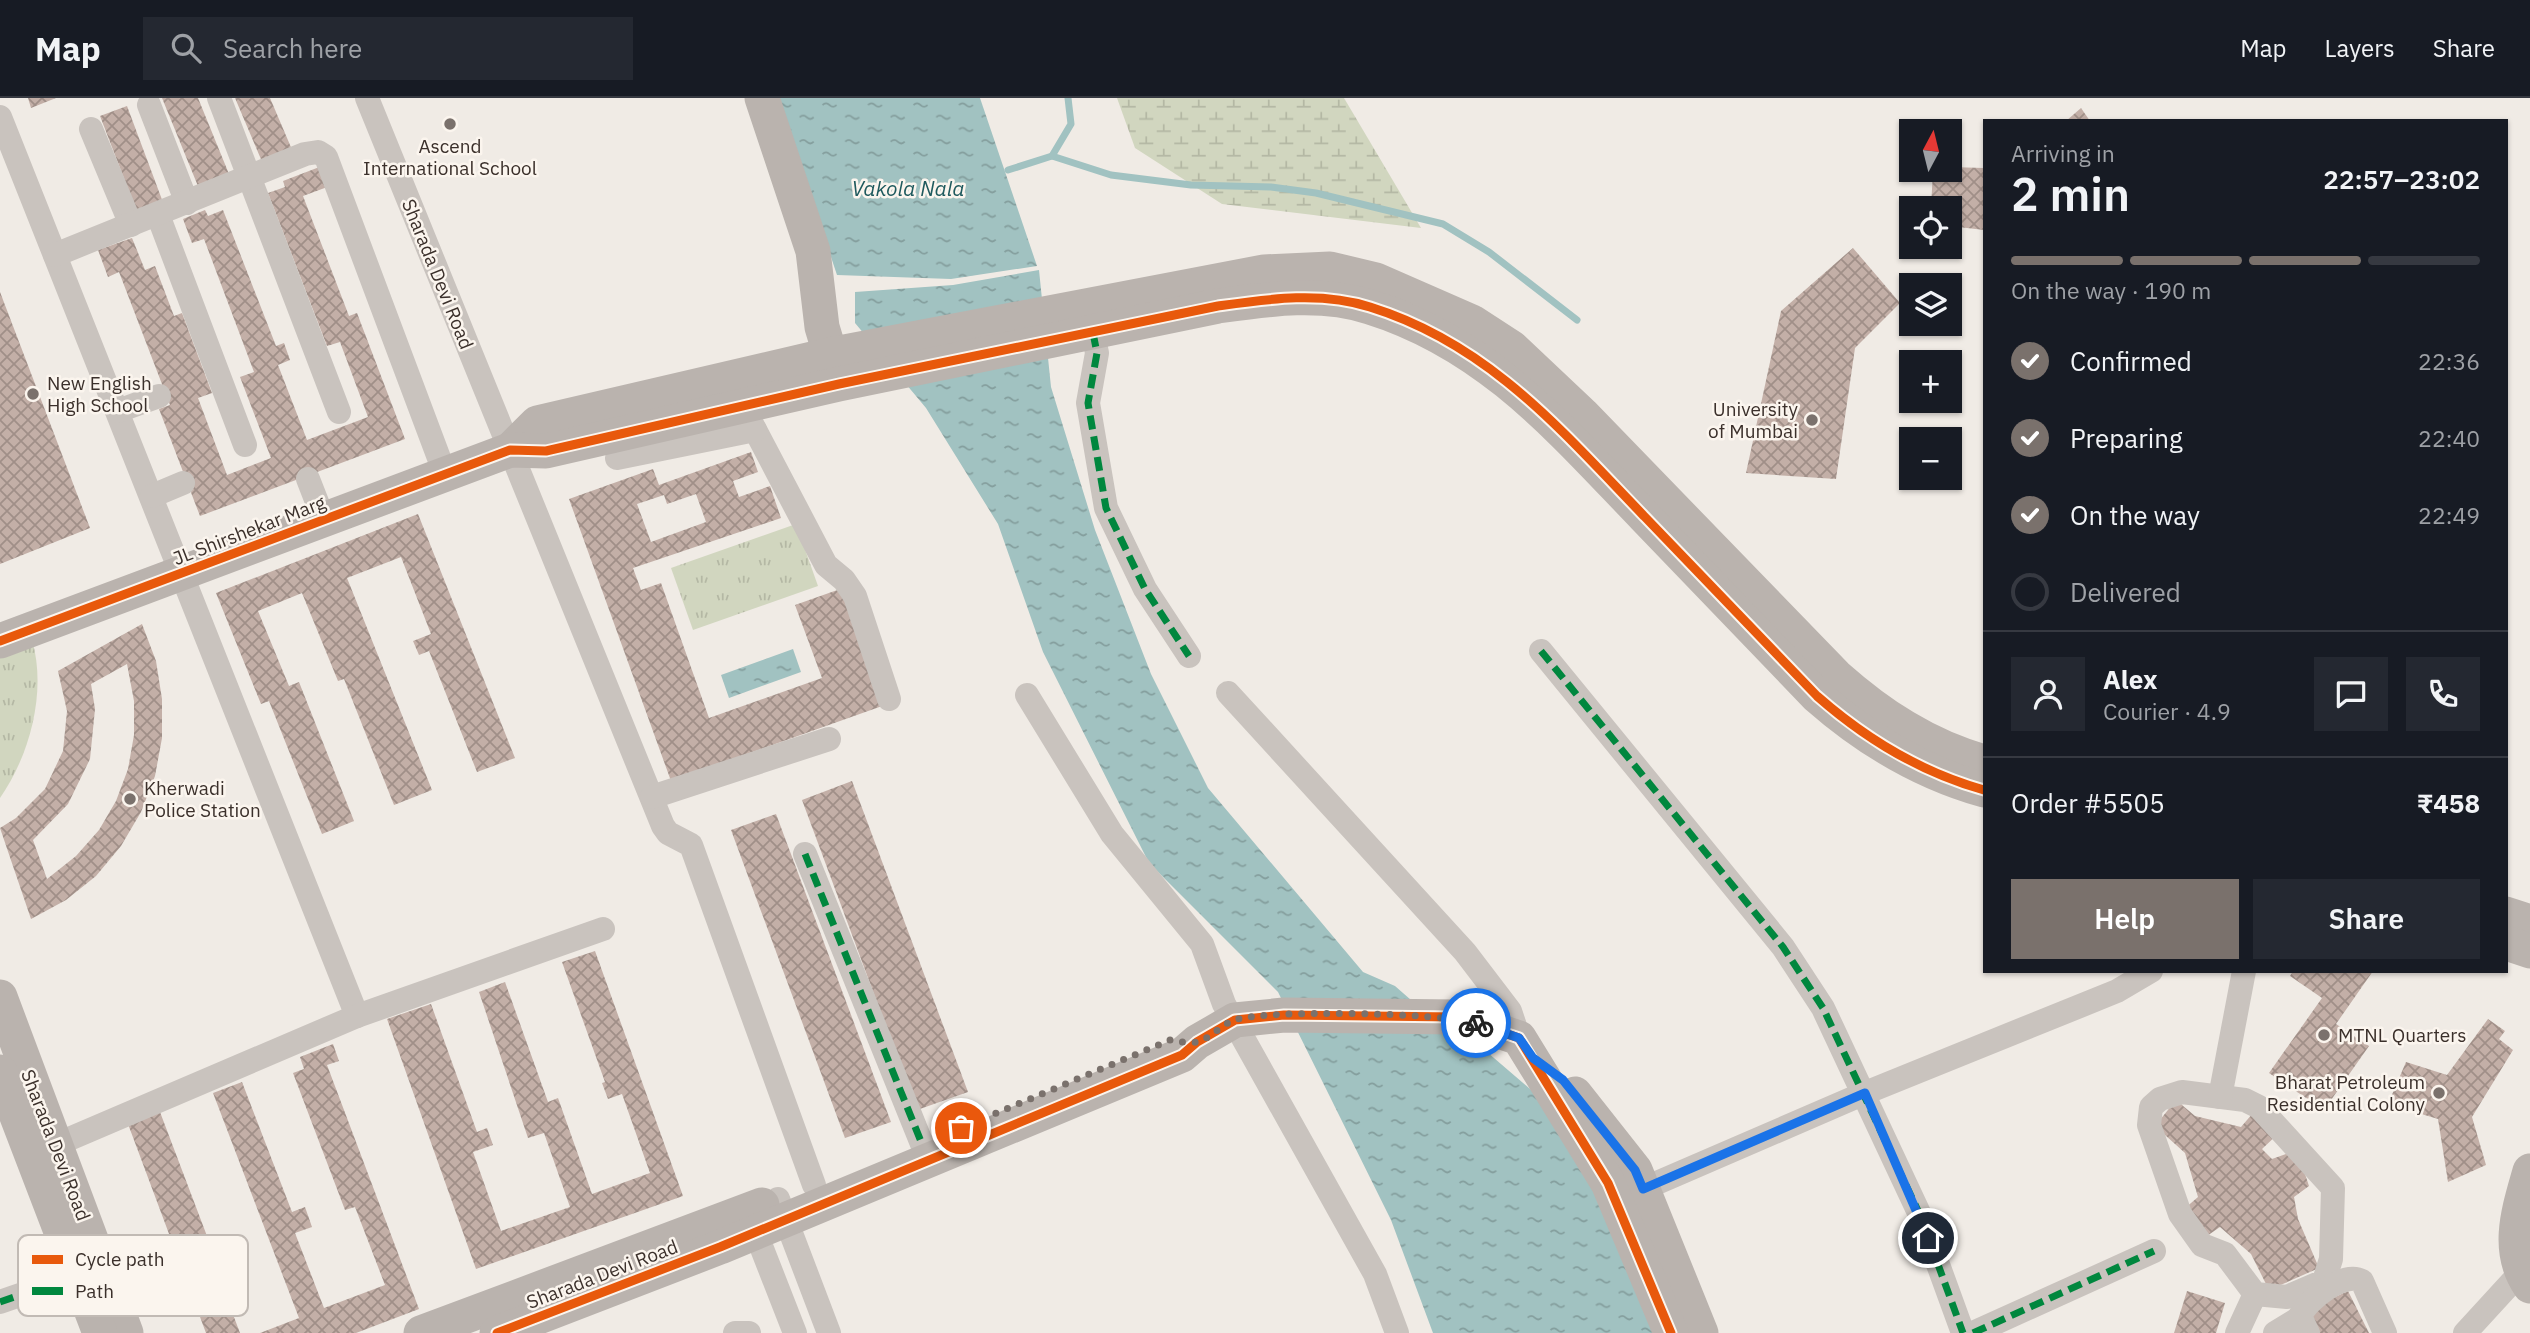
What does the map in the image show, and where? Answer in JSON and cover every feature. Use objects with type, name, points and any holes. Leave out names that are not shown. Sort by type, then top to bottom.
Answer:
[{"type":"street","points":[[219,98],[340,412]]},
{"type":"street","name":"Sharada Devi Road","points":[[367,98],[652,797],[668,833],[691,845],[814,1185]]},
{"type":"street","points":[[762,98],[813,251],[822,327],[834,369]]},
{"type":"street","points":[[149,105],[187,203]]},
{"type":"street","points":[[0,117],[357,1016]]},
{"type":"street","points":[[92,130],[131,225]]},
{"type":"street","points":[[55,255],[305,154],[318,152],[326,157],[445,474]]},
{"type":"street","points":[[158,215],[245,444]]},
{"type":"street","points":[[510,450],[616,456],[834,369],[1065,309],[1264,272],[1330,270],[1376,280],[1472,322],[1512,348],[1574,424],[1817,695],[1854,728],[1884,748],[1920,766],[1983,790]]},
{"type":"street","points":[[869,362],[1091,334],[1218,306],[1276,298],[1323,299],[1368,306],[1411,322],[1467,351],[1574,424],[1871,707],[1931,742],[1983,762]]},
{"type":"street","points":[[1091,334],[1097,353],[1088,403],[1106,509],[1145,589],[1189,656]]},
{"type":"street","points":[[118,411],[159,396]]},
{"type":"street","points":[[510,450],[537,423],[746,404]]},
{"type":"street","points":[[746,404],[826,565],[844,580],[855,596],[889,699]]},
{"type":"street","name":"JL Shirshekar Marg","points":[[0,641],[510,450]]},
{"type":"street","points":[[308,479],[324,520]]},
{"type":"street","points":[[152,496],[183,483]]},
{"type":"street","points":[[1541,651],[1783,947],[1823,1008],[1920,1215],[1963,1333]]},
{"type":"street","points":[[1228,693],[1465,952],[1510,1011],[1526,1048]]},
{"type":"street","points":[[1027,695],[1112,834],[1202,944],[1220,996],[1375,1274],[1397,1333]]},
{"type":"street","points":[[652,797],[829,740]]},
{"type":"street","points":[[805,854],[922,1144]]},
{"type":"street","points":[[2508,915],[2530,922]]},
{"type":"street","points":[[44,1150],[357,1016],[603,929]]},
{"type":"street","points":[[2508,944],[2530,951]]},
{"type":"street","points":[[1629,1195],[1865,1093],[2117,991],[2148,973]]},
{"type":"street","points":[[2220,1097],[2244,973]]},
{"type":"street","name":"Sharada Devi Road","points":[[0,996],[67,1235]]},
{"type":"street","points":[[1235,1020],[1284,1015],[1457,1017],[1526,1048],[1563,1080],[1602,1148],[1635,1170],[1629,1195],[1683,1326]]},
{"type":"street","name":"Sharada Devi Road","points":[[421,1333],[485,1326],[720,1247],[814,1185],[922,1144],[964,1136],[1170,1040],[1197,1042],[1235,1020]]},
{"type":"street","name":"Sharada Devi Road","points":[[0,1072],[44,1150],[82,1235]]},
{"type":"street","points":[[2182,1092],[2245,1100],[2259,1107],[2333,1188],[2331,1259],[2324,1281],[2287,1297],[2255,1294],[2225,1254],[2202,1245],[2189,1230],[2149,1125],[2151,1107],[2160,1098],[2182,1092]]},
{"type":"street","points":[[767,1215],[964,1136]]},
{"type":"street","points":[[2465,1333],[2525,1279],[2514,1238],[2530,1171]]},
{"type":"street","points":[[767,1215],[814,1292],[829,1333]]},
{"type":"street","points":[[767,1215],[785,1306],[795,1333]]},
{"type":"street","name":"Sharada Devi Road","points":[[485,1326],[767,1215]]},
{"type":"street","points":[[1973,1333],[2154,1251]]},
{"type":"street","points":[[2276,1333],[2305,1325],[2304,1307],[2344,1278],[2354,1276],[2362,1281],[2385,1333]]},
{"type":"street","points":[[785,1306],[814,1292]]},
{"type":"street","points":[[2237,1333],[2255,1294]]},
{"type":"street","points":[[0,1302],[18,1296]]},
{"type":"street","name":"Sharada Devi Road","points":[[94,1316],[100,1333]]},
{"type":"street","name":"Sharada Devi Road","points":[[118,1316],[126,1333]]},
{"type":"street","points":[[735,1333],[749,1333]]},
{"type":"green space","points":[[1117,98],[1344,98],[1421,228],[1222,204],[1135,148]]},
{"type":"green space","points":[[796,524],[818,586],[693,630],[671,568]]},
{"type":"green space","points":[[32,640],[38,680],[33,722],[20,762],[0,798],[0,654]]},
{"type":"water","name":"Vakola Nala","points":[[778,98],[980,98],[1037,266],[951,279],[837,275]]},
{"type":"water","points":[[1039,270],[1051,387],[1095,530],[1151,674],[1208,788],[1363,972],[1395,986],[1451,1035],[1480,1046],[1550,1106],[1620,1226],[1660,1333],[1433,1333],[1391,1220],[1278,992],[1149,863],[1043,652],[998,524],[926,408],[855,323],[855,292],[953,285]]},
{"type":"water","points":[[793,649],[801,672],[729,698],[721,675]]},
{"type":"building","points":[[28,98],[56,98],[31,108]]},
{"type":"building","points":[[162,98],[198,98],[231,179],[200,191]]},
{"type":"building","points":[[235,98],[270,98],[293,152],[263,164]]},
{"type":"building","points":[[127,106],[164,205],[138,215],[100,116]]},
{"type":"building","points":[[2081,108],[2089,119],[2068,119]]},
{"type":"building","points":[[322,166],[330,186],[303,196],[349,316],[357,313],[405,439],[200,516],[159,409],[170,405],[119,272],[108,277],[98,250],[132,238],[145,270],[155,266],[174,316],[182,313],[212,393],[198,398],[227,475],[271,458],[240,377],[254,372],[204,239],[192,243],[183,219],[205,210],[208,216],[223,210],[276,346],[284,343],[290,360],[278,365],[307,440],[368,417],[340,342],[327,346],[268,193],[285,187],[283,181]]},
{"type":"building","points":[[1962,167],[1983,168],[1983,230],[1962,227],[1962,196],[1932,196],[1932,182],[1962,182]]},
{"type":"building","points":[[1853,248],[1899,302],[1855,348],[1836,479],[1746,473],[1781,311]]},
{"type":"building","points":[[0,292],[90,528],[0,564]]},
{"type":"building","points":[[751,452],[758,472],[733,481],[739,497],[770,486],[781,518],[633,568],[641,590],[661,583],[709,718],[822,678],[795,605],[843,588],[885,705],[671,781],[569,499],[653,469],[659,485]],"holes":[[[696,494],[706,522],[651,542],[637,504],[664,495],[667,504]]]},
{"type":"building","points":[[418,514],[515,758],[477,772],[429,651],[419,655],[413,641],[431,634],[401,557],[347,578],[432,790],[394,805],[344,679],[338,681],[302,593],[258,611],[289,686],[299,682],[354,821],[322,834],[269,701],[261,704],[216,593]]},
{"type":"building","points":[[142,624],[156,661],[162,699],[162,738],[155,776],[141,812],[121,846],[96,876],[66,900],[31,919],[0,828],[16,818],[45,789],[63,751],[67,711],[58,671]],"holes":[[[127,664],[134,701],[134,735],[128,769],[116,801],[99,830],[76,856],[47,879],[33,840],[68,804],[90,759],[95,709],[91,684]]]},
{"type":"building","points":[[852,781],[968,1092],[917,1110],[802,800]]},
{"type":"building","points":[[776,814],[891,1122],[845,1138],[731,830]]},
{"type":"building","points":[[595,951],[683,1196],[476,1269],[387,1019],[431,1004],[477,1132],[487,1128],[493,1145],[473,1152],[501,1231],[570,1207],[544,1133],[528,1138],[479,992],[505,982],[548,1102],[558,1098],[592,1194],[650,1173],[622,1094],[608,1099],[602,1083],[605,1082],[562,962]]},
{"type":"building","name":"MTNL Quarters","points":[[2292,973],[2372,973],[2336,1024],[2369,1046],[2324,1110],[2269,1073],[2322,998],[2290,976]]},
{"type":"building","name":"Bharat Petroleum Residential Colony","points":[[2488,1019],[2505,1031],[2499,1039],[2513,1050],[2472,1117],[2486,1165],[2448,1182],[2438,1119],[2388,1104],[2406,1062],[2447,1075]]},
{"type":"building","points":[[333,1044],[339,1061],[327,1065],[419,1309],[356,1333],[260,1333],[299,1318],[213,1093],[242,1082],[292,1212],[305,1207],[312,1227],[295,1233],[324,1308],[385,1285],[355,1207],[345,1210],[293,1073],[304,1069],[300,1057]]},
{"type":"building","points":[[2176,1100],[2195,1116],[2241,1127],[2253,1113],[2280,1132],[2262,1149],[2272,1159],[2297,1150],[2309,1186],[2294,1197],[2298,1219],[2319,1268],[2269,1290],[2251,1254],[2220,1227],[2204,1238],[2184,1209],[2198,1197],[2185,1153],[2155,1126]]},
{"type":"building","points":[[160,1112],[207,1235],[169,1235],[128,1124]]},
{"type":"building","points":[[2187,1291],[2225,1303],[2216,1333],[2174,1333]]},
{"type":"building","points":[[2348,1291],[2369,1333],[2318,1333],[2307,1310]]},
{"type":"building","points":[[200,1316],[234,1316],[240,1333],[206,1333]]},
{"type":"waterway","points":[[1008,170],[1052,156],[1071,124],[1068,98]]},
{"type":"waterway","points":[[1052,156],[1111,175],[1191,185],[1271,187],[1316,193],[1443,224],[1489,252],[1577,320]]},
{"type":"marked path","points":[[1093,333],[1097,353],[1088,403],[1106,508],[1145,589],[1189,656]]},
{"type":"marked path","points":[[1541,651],[1783,947],[1823,1008],[1920,1215],[1963,1333]]},
{"type":"marked path","points":[[805,854],[922,1144]]},
{"type":"marked path","points":[[1973,1333],[2154,1251]]},
{"type":"marked path","points":[[0,1302],[18,1296]]},
{"type":"cycle path","points":[[0,641],[510,450],[546,451],[839,384],[1218,306],[1275,299],[1333,299],[1370,307],[1413,323],[1451,343],[1487,367],[1520,393],[1583,452],[1817,696],[1855,727],[1895,753],[1938,774],[1983,790]]},
{"type":"cycle path","points":[[497,1333],[720,1247],[1182,1055],[1197,1042],[1235,1020],[1284,1015],[1457,1017],[1519,1038],[1608,1183],[1671,1333]]},
{"type":"way so far","points":[[961,1128],[1170,1040],[1197,1042],[1235,1020],[1284,1015],[1457,1017],[1476,1023]]},
{"type":"place","name":"Ascend International School","points":[[450,124]]},
{"type":"place","name":"New English High School","points":[[33,394]]},
{"type":"place","name":"University of Mumbai","points":[[1812,420]]},
{"type":"place","name":"Kherwadi Police Station","points":[[130,799]]},
{"type":"place","name":"MTNL Quarters","points":[[2324,1035]]},
{"type":"place","name":"Bharat Petroleum Residential Colony","points":[[2439,1093]]},
{"type":"route","points":[[1476,1023],[1519,1038],[1533,1058],[1563,1080],[1635,1170],[1643,1189],[1865,1093],[1928,1238]]}]
